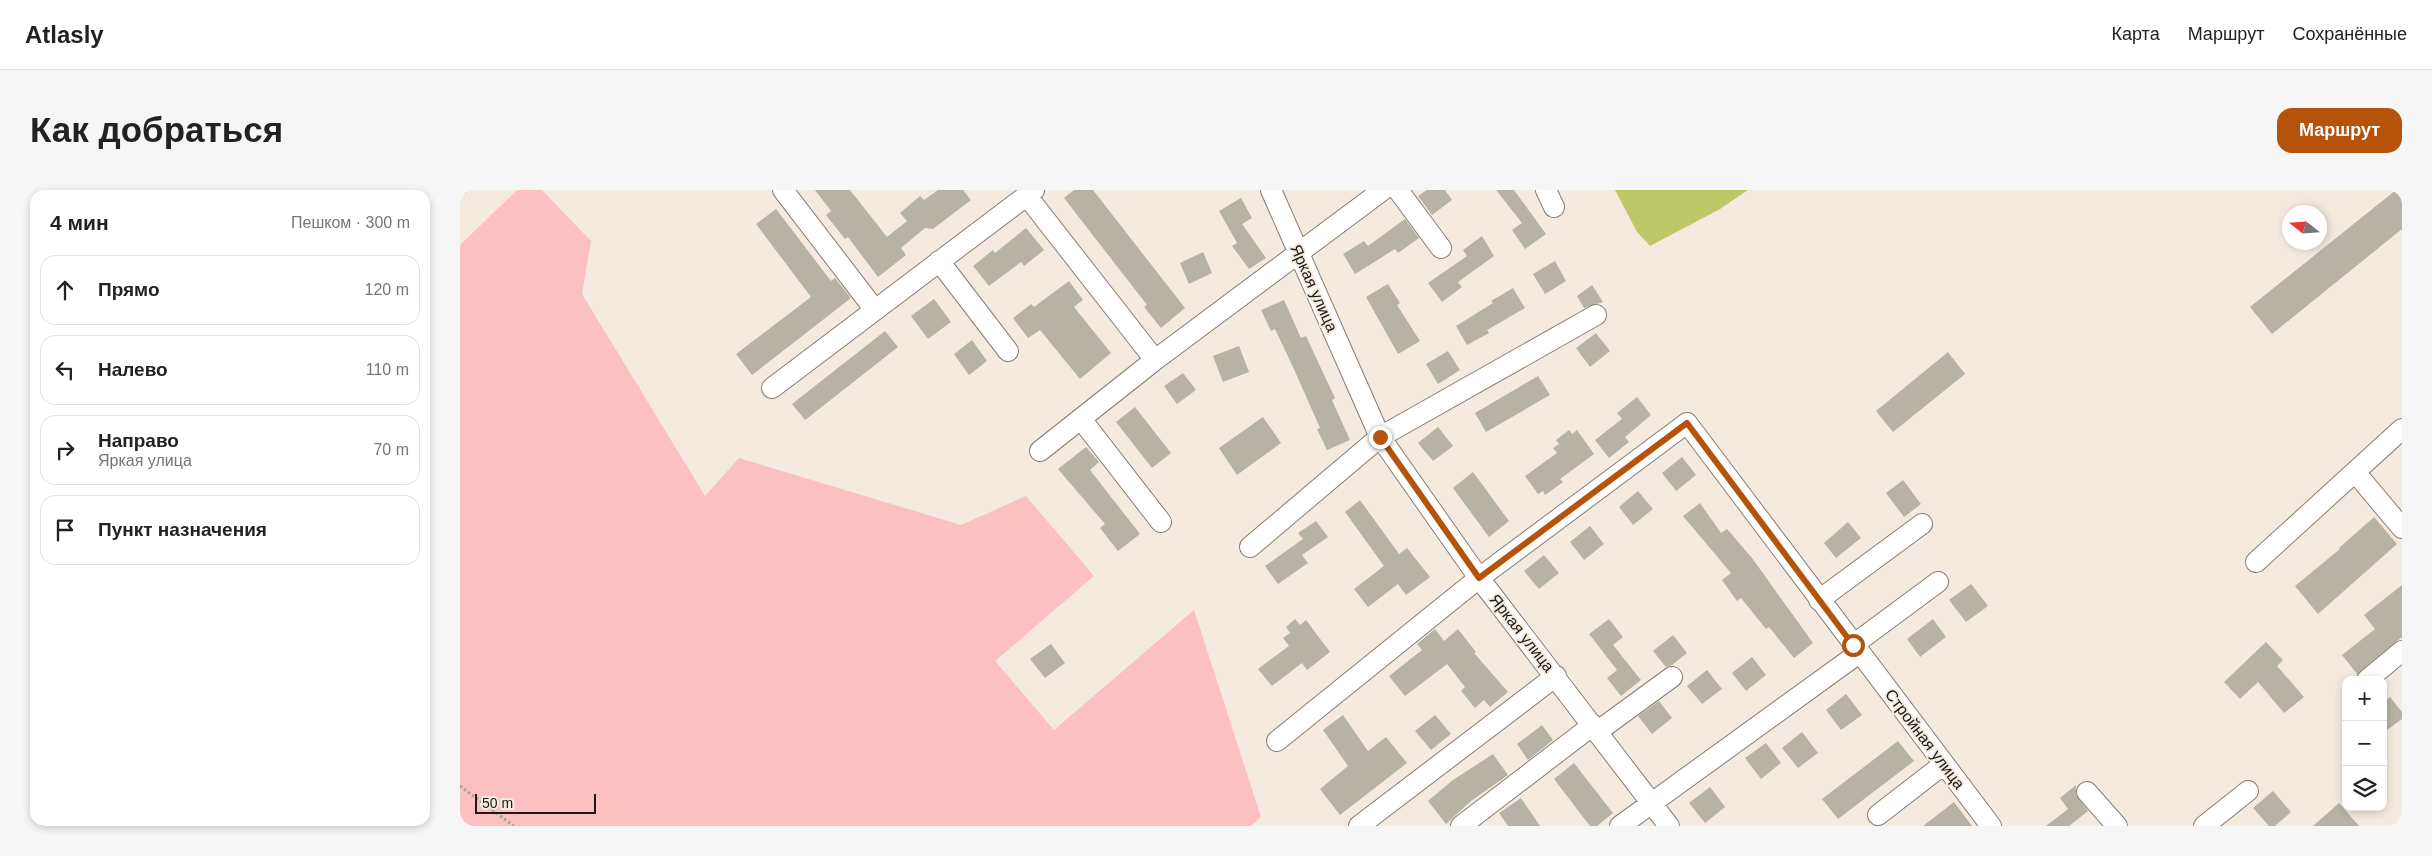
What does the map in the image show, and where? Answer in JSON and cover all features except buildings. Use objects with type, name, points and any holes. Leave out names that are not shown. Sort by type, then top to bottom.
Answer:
[{"type":"street","points":[[783,190],[875,310]]},
{"type":"street","name":"Яркая улица","points":[[1271,190],[1380,437],[1479,578],[1596,728],[1669,826]]},
{"type":"street","points":[[1040,451],[1155,360],[1383,190]]},
{"type":"street","points":[[1398,190],[1441,248]]},
{"type":"street","points":[[772,388],[1030,193],[1155,360]]},
{"type":"street","points":[[939,261],[1008,351]]},
{"type":"street","points":[[1250,547],[1380,437],[1596,315]]},
{"type":"street","points":[[1081,419],[1161,522]]},
{"type":"street","name":"Стройная улица","points":[[1479,578],[1687,423],[1991,826]]},
{"type":"street","points":[[2256,562],[2402,429]]},
{"type":"street","points":[[2355,472],[2402,528]]},
{"type":"street","points":[[1820,600],[1922,524]]},
{"type":"street","points":[[1277,741],[1479,578]]},
{"type":"street","points":[[1620,826],[1856,649],[1938,582]]},
{"type":"street","points":[[2373,676],[2402,651]]},
{"type":"street","points":[[1359,826],[1556,676]]},
{"type":"street","points":[[1461,826],[1596,728],[1672,677]]},
{"type":"street","points":[[1878,815],[1944,764]]},
{"type":"street","points":[[2204,826],[2248,791]]},
{"type":"street","points":[[2087,792],[2117,826]]},
{"type":"path","points":[[460,196],[468,190]]},
{"type":"path","points":[[460,786],[514,826]]},
{"type":"shaded area","points":[[517,190],[542,190],[591,241],[582,294],[705,496],[739,458],[961,525],[1026,496],[1094,576],[995,661],[1054,730],[1194,610],[1261,817],[1251,826],[460,826],[460,245]]},
{"type":"shaded area","points":[[1615,190],[1748,190],[1720,209],[1650,246],[1637,232]]},
{"type":"route","points":[[1380,437],[1479,578],[1687,423],[1853,645]]}]
